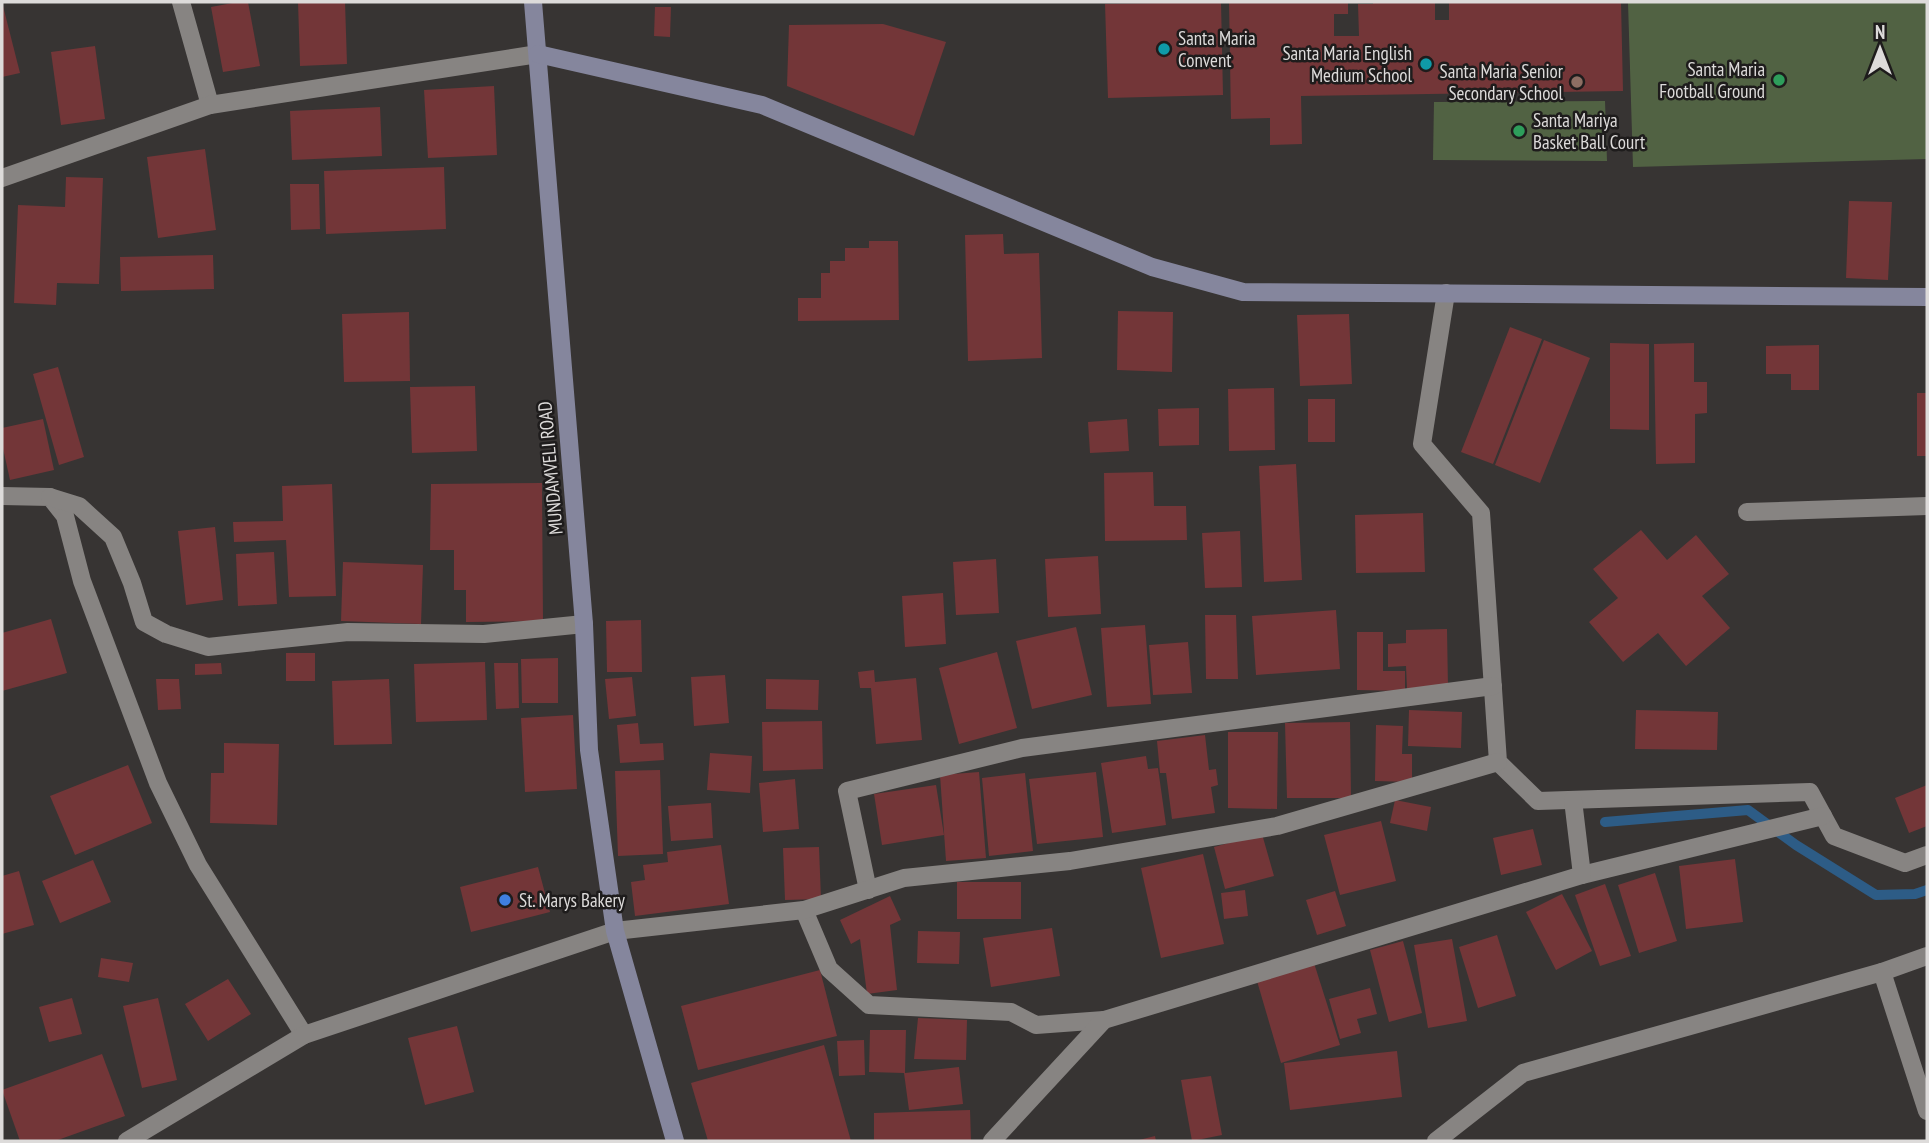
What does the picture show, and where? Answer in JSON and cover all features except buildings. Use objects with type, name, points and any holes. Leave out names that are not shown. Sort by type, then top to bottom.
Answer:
[{"type":"main road","name":"MUNDAMVELI ROAD","points":[[533,2],[584,624],[589,750],[615,930],[675,1141]]},
{"type":"main road","points":[[538,54],[762,105],[1152,267],[1243,292],[1927,297]]},
{"type":"street","points":[[181,2],[210,105]]},
{"type":"street","points":[[2,178],[210,105],[538,54]]},
{"type":"street","points":[[1447,293],[1422,444],[1481,513],[1498,762],[1538,802],[1810,792],[1834,836],[1905,863],[1927,855]]},
{"type":"street","points":[[2,496],[50,497],[79,506],[113,537],[144,622],[166,634],[208,647],[348,632],[484,634],[584,624]]},
{"type":"street","points":[[50,497],[65,516],[82,581],[158,783],[198,865],[304,1035]]},
{"type":"street","points":[[1747,512],[1927,506]]},
{"type":"street","points":[[868,890],[847,791],[1022,748],[1493,686]]},
{"type":"street","points":[[127,1141],[304,1035],[615,930],[804,910],[904,878],[1070,861],[1277,826],[1498,762]]},
{"type":"street","points":[[1573,800],[1582,875]]},
{"type":"street","points":[[804,910],[829,969],[869,1005],[1011,1012],[1036,1025],[1104,1020],[1582,875],[1823,816]]},
{"type":"street","points":[[1436,1141],[1523,1073],[1882,972],[1927,956]]},
{"type":"street","points":[[1882,972],[1927,1111]]},
{"type":"street","points":[[992,1141],[1104,1020]]},
{"type":"green space","name":"Santa Maria Football Ground","points":[[1628,2],[1927,2],[1927,159],[1633,167]]},
{"type":"green space","name":"Santa Mariya Basket Ball Court","points":[[1605,101],[1607,161],[1433,160],[1434,102]]},
{"type":"waterway","points":[[1605,822],[1748,810],[1796,845],[1876,895],[1915,894],[1927,890]]},
{"type":"place","name":"Santa Maria Convent","points":[[1164,49]]},
{"type":"place","name":"Santa Maria English Medium School","points":[[1426,64]]},
{"type":"place","name":"Santa Maria Football Ground","points":[[1779,80]]},
{"type":"place","name":"Santa Maria Senior Secondary School","points":[[1577,82]]},
{"type":"place","name":"Santa Mariya Basket Ball Court","points":[[1519,131]]},
{"type":"place","name":"St. Marys Bakery","points":[[505,900]]}]
